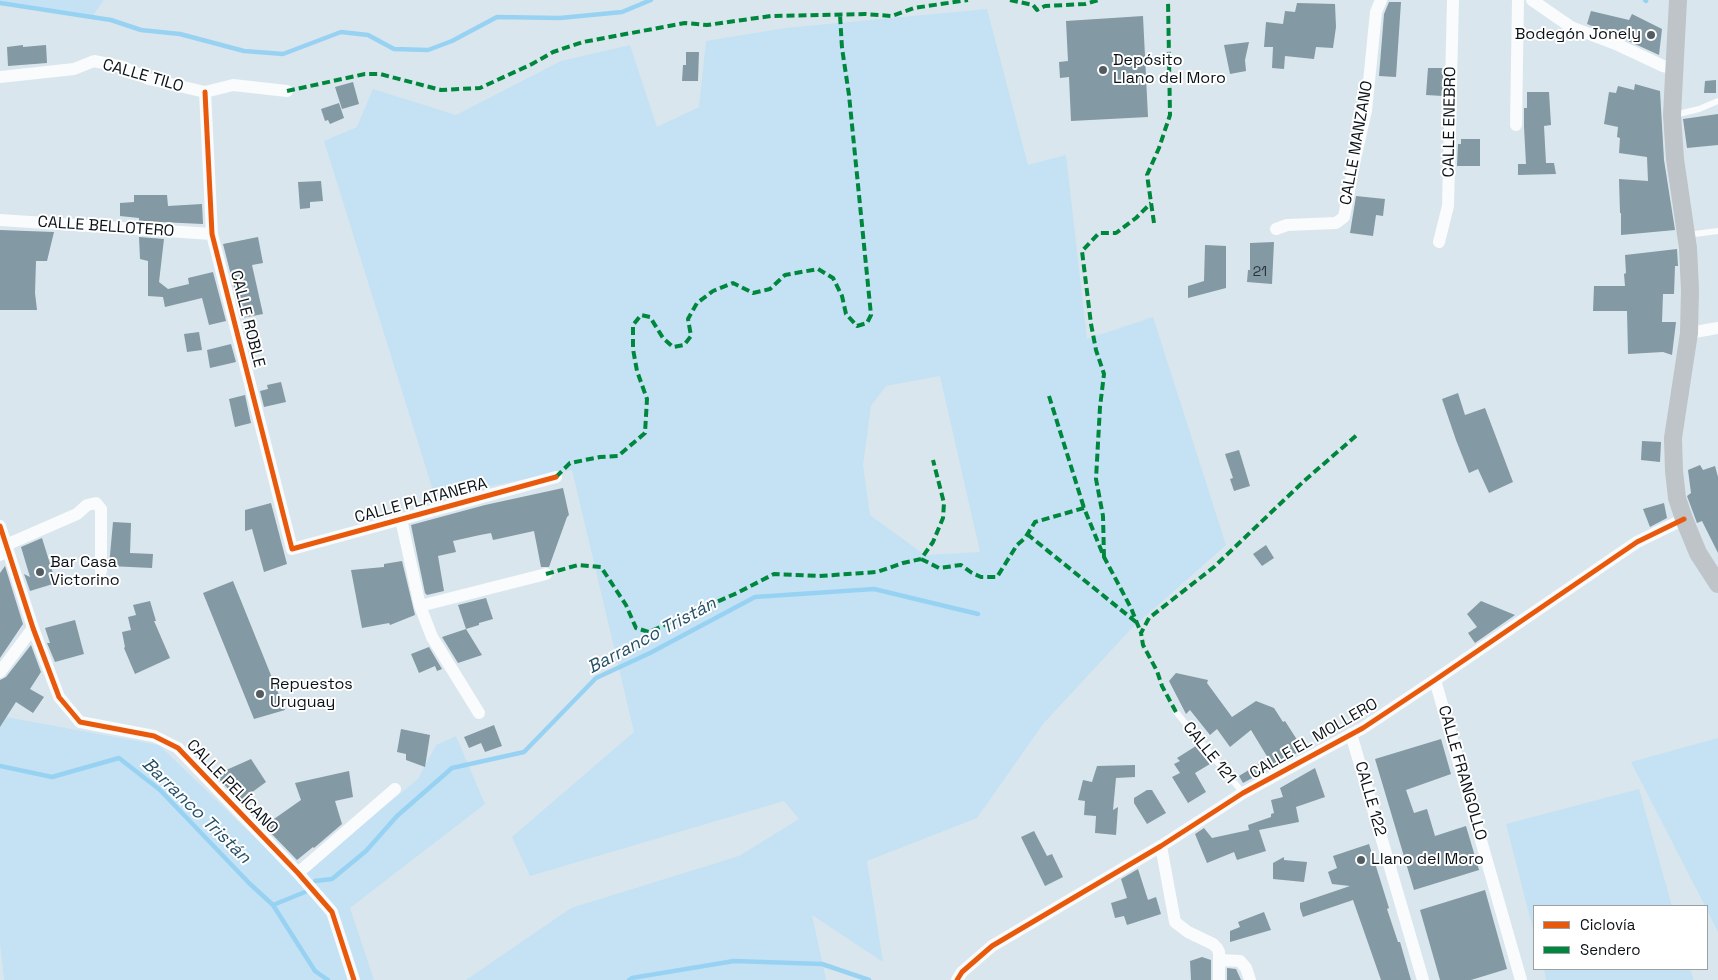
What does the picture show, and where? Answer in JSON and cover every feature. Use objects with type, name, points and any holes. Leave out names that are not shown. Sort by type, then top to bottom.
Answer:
[{"type":"main road","points":[[1679,1],[1673,68],[1672,115],[1675,159],[1686,235],[1690,290],[1689,333],[1673,438],[1674,471],[1677,498],[1684,519],[1698,553],[1718,584]]},
{"type":"street","name":"CALLE MANZANO","points":[[1276,229],[1287,225],[1336,223],[1344,217],[1366,111],[1376,12],[1381,0]]},
{"type":"street","name":"CALLE ENEBRO","points":[[1439,242],[1448,206],[1453,0]]},
{"type":"street","points":[[1516,125],[1518,0]]},
{"type":"street","points":[[1532,0],[1571,27],[1618,45],[1663,66],[1673,68]]},
{"type":"street","name":"CALLE TILO","points":[[0,77],[74,69],[94,61],[123,67],[149,79],[204,92],[233,85],[287,92]]},
{"type":"street","name":"CALLE ROBLE","points":[[204,92],[212,234],[292,549]]},
{"type":"street","name":"CALLE BELLOTERO","points":[[0,220],[212,234]]},
{"type":"street","points":[[1689,333],[1718,328]]},
{"type":"street","name":"CALLE PLATANERA","points":[[292,549],[556,477]]},
{"type":"street","points":[[3,550],[76,514],[87,505],[96,503],[101,509],[101,571]]},
{"type":"street","points":[[401,519],[420,606],[432,637],[479,713]]},
{"type":"street","name":"CALLE EL MOLLERO","points":[[957,980],[962,972],[992,946],[1161,846],[1243,794],[1363,728],[1636,542],[1684,519]]},
{"type":"street","name":"CALLE PELÍCANO","points":[[0,526],[3,550],[59,697],[80,722],[154,736],[178,748],[298,873],[332,912],[354,980]]},
{"type":"street","points":[[420,606],[546,574]]},
{"type":"street","points":[[0,672],[33,628]]},
{"type":"street","name":"CALLE FRANGOLLO","points":[[1435,680],[1521,980]]},
{"type":"street","name":"CALLE 122","points":[[1351,734],[1424,980]]},
{"type":"street","points":[[298,873],[395,788]]},
{"type":"street","points":[[1161,846],[1175,922],[1188,932],[1212,944],[1219,952],[1219,980]]},
{"type":"street","points":[[1220,960],[1240,961],[1246,968],[1250,980]]},
{"type":"lane","points":[[1672,115],[1699,109],[1718,101]]},
{"type":"lane","points":[[1686,235],[1718,231]]},
{"type":"lane","name":"CALLE 121","points":[[1176,712],[1243,794]]},
{"type":"shaded area","points":[[0,0],[104,0],[92,17],[0,3]]},
{"type":"shaded area","points":[[987,9],[1028,165],[1066,155],[1087,339],[1153,317],[1226,545],[1131,629],[1043,724],[977,818],[867,861],[883,962],[812,915],[826,980],[466,980],[571,908],[739,856],[799,819],[784,801],[530,876],[512,837],[634,732],[572,470],[435,497],[324,141],[357,127],[373,89],[456,115],[561,61],[630,45],[657,127],[699,107],[706,41],[785,28]],"holes":[[[940,376],[980,552],[925,555],[870,515],[863,465],[871,406],[886,386]]]},
{"type":"shaded area","points":[[0,716],[159,745],[297,878],[418,779],[436,745],[456,736],[485,804],[350,908],[374,980],[4,980],[0,942]]},
{"type":"shaded area","points":[[1718,738],[1718,932],[1708,912],[1708,905],[1704,905],[1631,762]]},
{"type":"shaded area","points":[[1639,789],[1672,905],[1533,905],[1533,929],[1506,824]]},
{"type":"shaded area","points":[[1544,970],[1690,970],[1694,980],[1546,980]]},
{"type":"building","points":[[1389,2],[1401,2],[1396,77],[1379,76],[1384,14]]},
{"type":"building","points":[[1297,3],[1335,4],[1336,27],[1333,48],[1316,47],[1314,59],[1285,56],[1284,69],[1272,68],[1273,47],[1264,47],[1266,22],[1283,24],[1285,11],[1295,12]]},
{"type":"building","points":[[1591,11],[1629,20],[1632,14],[1662,29],[1659,55],[1587,24]]},
{"type":"building","name":"Depósito Llano del Moro","points":[[1143,16],[1148,117],[1071,121],[1069,77],[1060,78],[1059,62],[1068,61],[1066,21]]},
{"type":"building","points":[[1249,42],[1245,60],[1246,71],[1230,74],[1224,45]]},
{"type":"building","points":[[23,45],[23,47],[46,45],[47,63],[8,66],[7,47]]},
{"type":"building","points":[[686,52],[699,52],[698,81],[682,81],[683,65],[686,65]]},
{"type":"building","points":[[1428,68],[1443,68],[1443,96],[1426,95]]},
{"type":"building","points":[[1716,80],[1716,93],[1704,93],[1705,81]]},
{"type":"building","points":[[353,82],[359,104],[342,109],[335,87]]},
{"type":"building","points":[[1635,84],[1660,91],[1664,160],[1675,230],[1621,235],[1619,179],[1648,181],[1647,157],[1619,153],[1620,138],[1617,137],[1618,127],[1604,124],[1609,92],[1616,93],[1618,86],[1634,90]]},
{"type":"building","points":[[1527,92],[1549,92],[1551,125],[1544,126],[1546,163],[1554,163],[1556,174],[1518,175],[1518,164],[1526,164],[1524,108],[1527,108]]},
{"type":"building","points":[[339,103],[344,118],[330,124],[328,120],[325,121],[321,109]]},
{"type":"building","points":[[1718,114],[1718,145],[1687,148],[1683,119]]},
{"type":"building","points":[[1461,139],[1480,139],[1480,166],[1457,166],[1458,144],[1461,144]]},
{"type":"building","points":[[321,181],[323,201],[310,202],[310,208],[300,209],[298,182]]},
{"type":"building","points":[[134,195],[167,195],[168,206],[202,204],[203,224],[139,221],[139,218],[120,216],[120,203],[134,202]]},
{"type":"building","points":[[1356,196],[1385,199],[1383,216],[1376,215],[1373,236],[1350,233]]},
{"type":"building","points":[[0,230],[54,232],[47,261],[36,261],[35,293],[37,310],[0,310]]},
{"type":"building","points":[[139,237],[164,239],[159,282],[168,289],[189,284],[188,278],[213,272],[226,321],[209,325],[202,298],[165,307],[163,297],[148,296],[148,261],[140,259]]},
{"type":"building","points":[[258,237],[263,263],[252,265],[263,314],[242,318],[223,244]]},
{"type":"building","points":[[1274,242],[1272,284],[1247,282],[1248,270],[1250,270],[1250,243]]},
{"type":"building","points":[[1205,245],[1226,246],[1226,288],[1188,298],[1188,286],[1204,281]]},
{"type":"building","points":[[1677,249],[1678,266],[1675,266],[1674,294],[1663,294],[1662,322],[1676,322],[1672,355],[1663,352],[1628,354],[1627,311],[1593,311],[1594,286],[1625,286],[1625,255]]},
{"type":"building","points":[[199,332],[202,350],[187,352],[184,334]]},
{"type":"building","points":[[231,344],[236,362],[210,368],[207,350]]},
{"type":"building","points":[[281,382],[286,402],[264,407],[260,391],[268,389],[267,385]]},
{"type":"building","points":[[1458,393],[1465,415],[1485,408],[1513,482],[1489,493],[1478,469],[1469,473],[1442,399]]},
{"type":"building","points":[[245,395],[251,423],[235,427],[229,399]]},
{"type":"building","points":[[1642,441],[1661,442],[1660,462],[1641,460]]},
{"type":"building","points":[[1239,450],[1250,486],[1234,491],[1230,479],[1233,478],[1225,454]]},
{"type":"building","points":[[1700,465],[1703,470],[1715,466],[1718,477],[1718,553],[1702,521],[1697,523],[1687,496],[1691,493],[1688,470]]},
{"type":"building","points":[[563,488],[569,515],[549,567],[541,567],[534,531],[493,540],[491,533],[480,535],[453,541],[456,552],[438,556],[444,591],[427,595],[425,593],[411,525],[485,505]]},
{"type":"building","points":[[271,503],[287,564],[264,572],[252,529],[245,531],[245,510]]},
{"type":"building","points":[[1664,503],[1667,518],[1650,527],[1643,509]]},
{"type":"building","points":[[113,522],[131,523],[130,553],[153,554],[152,568],[109,566]]},
{"type":"building","points":[[42,538],[56,583],[30,591],[24,574],[30,577],[21,547]]},
{"type":"building","points":[[1266,545],[1274,558],[1262,566],[1253,554]]},
{"type":"building","points":[[402,561],[415,615],[390,625],[389,623],[362,628],[351,570],[384,567],[384,564]]},
{"type":"building","points":[[5,566],[23,624],[0,658],[0,573]]},
{"type":"building","points":[[233,581],[285,710],[254,719],[203,593]]},
{"type":"building","points":[[486,598],[493,619],[466,629],[458,605]]},
{"type":"building","points":[[150,601],[156,621],[154,621],[170,658],[135,674],[124,648],[122,632],[131,630],[128,617],[136,615],[133,605]]},
{"type":"building","points":[[1481,601],[1515,615],[1475,643],[1468,633],[1477,627],[1467,614]]},
{"type":"building","points":[[75,620],[84,654],[55,662],[47,643],[50,643],[45,628]]},
{"type":"building","points":[[466,629],[482,655],[458,663],[442,637]]},
{"type":"building","points":[[31,645],[41,672],[30,689],[44,697],[33,713],[16,702],[0,727],[0,680],[6,677]]},
{"type":"building","points":[[429,647],[442,669],[437,671],[435,666],[419,673],[411,654]]},
{"type":"building","points":[[1176,673],[1208,680],[1207,683],[1232,717],[1256,701],[1274,708],[1303,749],[1243,783],[1239,776],[1268,758],[1251,730],[1230,747],[1217,729],[1210,735],[1190,710],[1186,714],[1169,681]]},
{"type":"building","points":[[494,725],[502,746],[485,752],[481,743],[469,748],[464,737]]},
{"type":"building","points":[[401,729],[430,735],[425,767],[406,760],[406,754],[397,752]]},
{"type":"building","points":[[1441,739],[1451,774],[1406,790],[1414,813],[1427,809],[1435,836],[1466,826],[1479,870],[1414,890],[1375,759]]},
{"type":"building","points":[[1196,746],[1210,764],[1195,773],[1206,792],[1188,803],[1172,777],[1180,773],[1174,764],[1180,761],[1177,758]]},
{"type":"building","points":[[251,759],[266,782],[240,801],[215,775]]},
{"type":"building","points":[[1135,765],[1135,777],[1116,778],[1113,810],[1118,807],[1116,835],[1095,833],[1096,816],[1084,815],[1085,801],[1078,800],[1083,780],[1092,782],[1097,766]]},
{"type":"building","points":[[1315,768],[1325,797],[1296,807],[1299,822],[1259,830],[1266,851],[1237,860],[1234,852],[1207,863],[1195,834],[1204,828],[1212,838],[1249,830],[1248,825],[1271,817],[1271,814],[1274,813],[1271,800],[1283,797],[1280,788]]},
{"type":"building","points":[[349,771],[353,797],[335,801],[342,824],[297,860],[264,826],[301,800],[295,783]]},
{"type":"building","points":[[1147,790],[1152,790],[1166,813],[1147,824],[1134,803],[1134,798]]},
{"type":"building","points":[[1034,831],[1047,856],[1052,854],[1063,877],[1045,886],[1021,837]]},
{"type":"building","points":[[1369,844],[1389,908],[1387,909],[1398,942],[1400,942],[1411,980],[1381,980],[1353,900],[1303,917],[1300,908],[1300,903],[1350,886],[1332,884],[1328,872],[1337,868],[1333,856]]},
{"type":"building","points":[[1284,857],[1284,860],[1307,862],[1304,882],[1273,879],[1273,863]]},
{"type":"building","points":[[1138,869],[1148,900],[1156,897],[1161,914],[1127,925],[1124,916],[1115,918],[1111,903],[1127,898],[1121,879]]},
{"type":"building","points":[[1485,890],[1507,969],[1471,980],[1440,980],[1420,910]]},
{"type":"building","points":[[1264,912],[1271,930],[1230,942],[1230,931],[1240,927],[1238,922]]},
{"type":"building","points":[[1202,957],[1211,960],[1211,980],[1191,980],[1190,961]]},
{"type":"building","points":[[1227,968],[1236,969],[1241,980],[1227,980]]},
{"type":"waterway","points":[[0,3],[111,20],[141,30],[180,34],[244,51],[283,54],[341,32],[368,35],[394,49],[428,50],[452,41],[497,17],[560,18],[622,12],[651,0]]},
{"type":"waterway","name":"Barranco Tristán","points":[[315,881],[332,879],[366,851],[397,816],[452,768],[524,752],[596,678],[650,653],[755,597],[874,589],[978,614]]},
{"type":"waterway","name":"Barranco Tristán","points":[[0,766],[52,777],[119,758],[160,790],[249,883],[273,905],[305,892]]},
{"type":"waterway","points":[[273,905],[315,971],[328,980]]},
{"type":"waterway","points":[[629,980],[734,961],[822,964],[869,980]]},
{"type":"marked path","points":[[287,91],[365,74],[380,74],[441,90],[480,88],[553,52],[583,42],[685,23],[707,25],[771,16],[865,14],[892,16],[914,8],[968,0]]},
{"type":"marked path","points":[[1010,0],[1033,5],[1037,10],[1045,6],[1085,4],[1099,0]]},
{"type":"marked path","points":[[1154,223],[1147,175],[1159,148],[1170,115],[1168,0]]},
{"type":"marked path","points":[[556,477],[570,463],[600,457],[618,456],[645,433],[647,399],[637,371],[633,349],[633,325],[641,315],[650,317],[663,338],[673,347],[684,345],[691,336],[688,319],[697,303],[713,291],[733,283],[753,293],[770,289],[785,275],[818,269],[833,278],[842,296],[846,314],[857,326],[867,323],[871,315],[840,15]]},
{"type":"marked path","points":[[1104,557],[1103,516],[1096,479],[1104,374],[1096,350],[1091,324],[1082,251],[1099,233],[1116,233],[1136,218],[1151,203]]},
{"type":"marked path","points":[[1049,396],[1084,508]]},
{"type":"marked path","points":[[1176,712],[1143,645],[1141,633],[1149,618],[1214,567],[1304,481],[1357,435]]},
{"type":"marked path","points":[[546,574],[578,565],[601,567],[626,605],[636,628],[649,632],[737,593],[774,574],[819,576],[877,572],[921,559],[933,542],[943,518],[944,503],[933,460]]},
{"type":"marked path","points":[[921,559],[939,568],[961,565],[981,577],[997,577],[1017,545],[1025,538],[1035,522],[1084,508],[1104,557],[1131,608],[1141,633]]},
{"type":"marked path","points":[[1027,534],[1136,622]]},
{"type":"cycle path","points":[[205,92],[212,234],[292,549],[556,477]]},
{"type":"cycle path","points":[[957,980],[962,972],[992,946],[1161,846],[1243,793],[1363,728],[1637,542],[1684,519]]},
{"type":"cycle path","points":[[0,526],[33,628],[59,697],[80,722],[154,736],[178,748],[298,873],[332,912],[354,980]]},
{"type":"place","name":"Bodegón Jonely","points":[[1651,35]]},
{"type":"place","name":"Depósito Llano del Moro","points":[[1103,70]]},
{"type":"place","name":"Bar Casa Victorino","points":[[40,572]]},
{"type":"place","name":"Repuestos Uruguay","points":[[260,694]]},
{"type":"place","name":"Llano del Moro","points":[[1361,860]]}]
